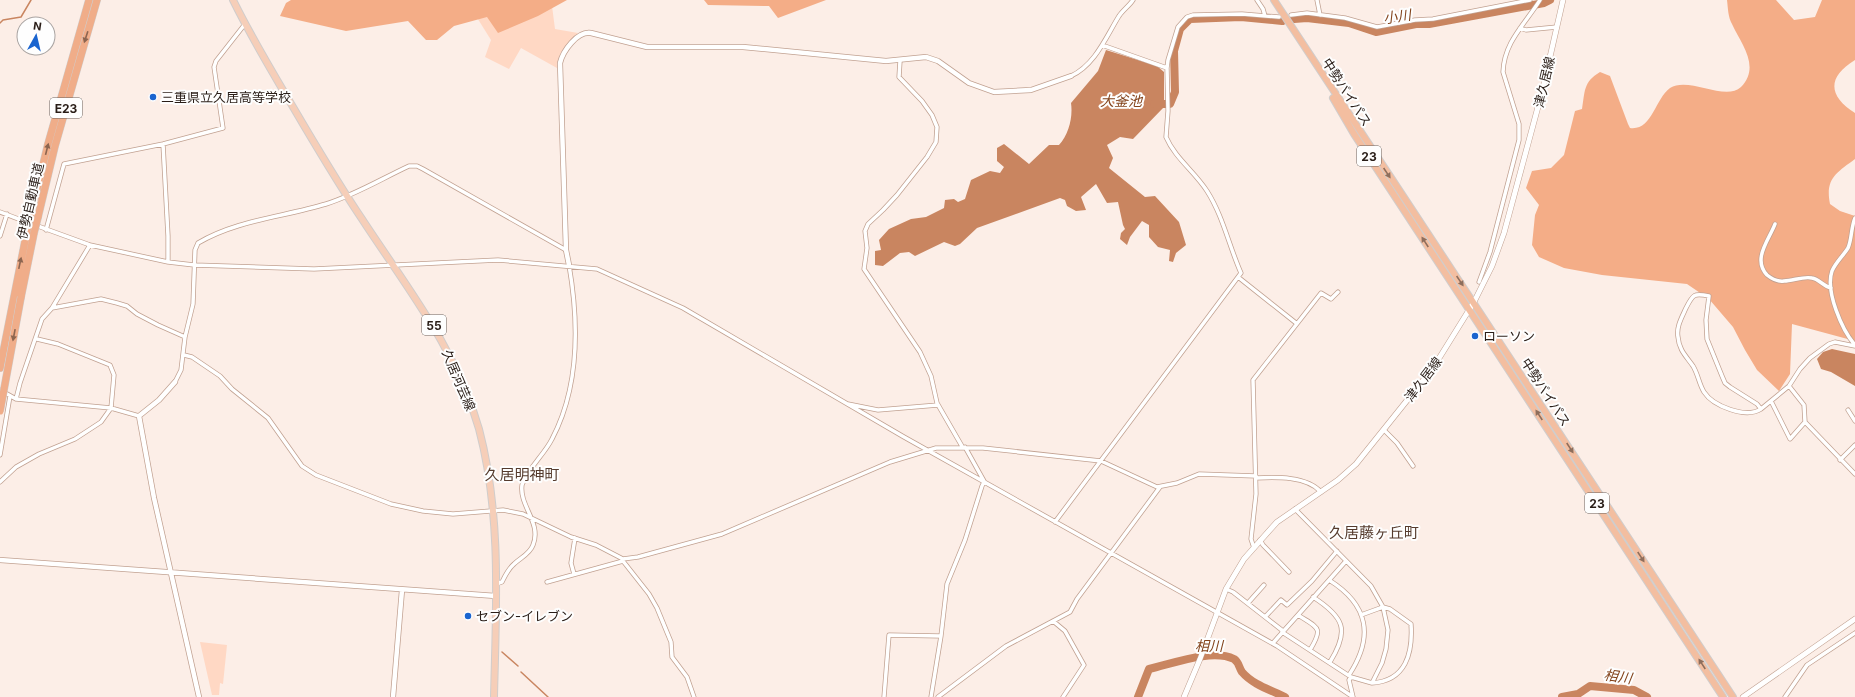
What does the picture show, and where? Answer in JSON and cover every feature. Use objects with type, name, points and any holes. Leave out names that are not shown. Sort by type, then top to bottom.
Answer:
[{"type":"highway","name":"伊勢自動車道","points":[[0,368],[13,295],[31,214],[54,122],[89,0]]},
{"type":"highway","name":"伊勢自動車道","points":[[0,411],[34,233],[55,146],[97,0]]},
{"type":"highway","name":"中勢バイパス","points":[[1273,0],[1474,302],[1733,697]]},
{"type":"highway","name":"中勢バイパス","points":[[1273,0],[1305,50],[1354,134],[1723,697]]},
{"type":"main road","name":"久居河芸線","points":[[233,0],[245,24],[347,196],[433,324],[457,369],[469,400],[482,441],[488,471],[493,512],[496,584],[494,697]]},
{"type":"main road","name":"津久居線","points":[[1184,697],[1206,645],[1226,589],[1238,566],[1260,539],[1277,522],[1295,508],[1321,492],[1356,464],[1433,368],[1470,310],[1492,266],[1504,233],[1542,92],[1563,0]]},
{"type":"main road","points":[[1743,697],[1855,619]]},
{"type":"street","points":[[496,584],[502,582],[510,568],[532,548],[535,532],[522,494],[522,485],[552,438],[563,411],[574,370],[574,296],[566,250],[560,63],[565,51],[582,34],[591,33],[647,47],[743,47],[873,61],[900,61],[920,57],[930,58],[938,61],[969,84],[994,92],[1031,90],[1071,76],[1087,64],[1102,45],[1122,12],[1133,0]]},
{"type":"street","points":[[1257,0],[1265,16]]},
{"type":"street","points":[[1317,0],[1320,15]]},
{"type":"street","points":[[1291,15],[1303,13],[1345,18],[1377,27],[1415,20],[1433,19],[1530,0]]},
{"type":"street","points":[[1479,282],[1490,252],[1519,140],[1519,124],[1508,90],[1503,67],[1510,41],[1540,1]]},
{"type":"street","points":[[1055,522],[1241,273],[1227,238],[1224,225],[1208,192],[1166,139],[1168,100],[1166,68],[1177,28],[1189,16],[1242,14],[1279,17]]},
{"type":"street","points":[[46,230],[64,164],[163,144],[223,128],[214,66],[216,61],[245,24]]},
{"type":"street","points":[[1520,28],[1526,30],[1557,27]]},
{"type":"street","points":[[1102,45],[1166,68]]},
{"type":"street","points":[[900,61],[899,77],[932,114],[937,127],[937,137],[934,146],[927,157],[883,210],[868,224],[865,231],[867,248],[864,269],[920,352],[931,376],[938,405],[984,482]]},
{"type":"street","points":[[163,144],[168,262]]},
{"type":"street","points":[[1517,150],[1525,156]]},
{"type":"street","points":[[139,416],[159,400],[175,382],[181,370],[185,337],[193,304],[195,247],[200,242],[247,223],[322,205],[347,196],[409,166],[417,166],[566,250]]},
{"type":"street","points":[[0,212],[90,245],[168,262],[194,265],[314,269],[498,260],[589,267],[606,272],[683,308],[984,482],[1273,643],[1353,697]]},
{"type":"street","points":[[0,236],[7,214]]},
{"type":"street","points":[[1855,218],[1847,249],[1832,272],[1831,288],[1843,326],[1855,346]]},
{"type":"street","points":[[1774,224],[1761,258],[1761,264],[1766,274],[1773,279],[1781,281],[1813,278],[1831,288]]},
{"type":"street","points":[[16,399],[20,383],[37,339],[42,319],[52,308],[90,245]]},
{"type":"street","points":[[1238,277],[1296,323]]},
{"type":"street","points":[[1254,548],[1251,539],[1256,499],[1253,380],[1296,323],[1321,293],[1331,299],[1338,292]]},
{"type":"street","points":[[1761,409],[1757,404],[1725,383],[1707,339],[1706,320],[1709,296],[1695,295],[1690,300],[1678,326],[1678,337],[1683,356],[1695,369],[1705,394],[1722,405],[1736,410],[1754,413],[1761,409],[1790,386],[1800,369],[1814,355],[1829,344],[1835,342],[1855,346]]},
{"type":"street","points":[[52,308],[100,299],[127,306],[137,314],[185,337]]},
{"type":"street","points":[[0,482],[16,468],[28,461],[75,439],[95,427],[105,417],[111,408],[114,375],[110,365],[58,344],[37,339]]},
{"type":"street","points":[[184,355],[192,357],[215,372],[232,389],[268,418],[302,466],[316,475],[391,504],[423,511],[453,514],[503,510],[530,516],[575,538],[596,545],[623,560],[649,594],[657,608],[671,642],[672,657],[687,677],[694,697]]},
{"type":"street","points":[[1790,386],[1804,405],[1805,422],[1855,474]]},
{"type":"street","points":[[0,390],[16,399],[111,408],[139,416]]},
{"type":"street","points":[[0,455],[10,396]]},
{"type":"street","points":[[1771,401],[1790,439],[1805,422]]},
{"type":"street","points":[[847,404],[878,410],[938,405]]},
{"type":"street","points":[[1848,410],[1855,421]]},
{"type":"street","points":[[139,416],[154,498],[199,697]]},
{"type":"street","points":[[1384,430],[1397,443],[1413,466]]},
{"type":"street","points":[[1840,460],[1854,447]]},
{"type":"street","points":[[547,582],[722,534],[890,462],[936,448],[983,448],[1102,461],[1153,486],[1160,487],[1177,484],[1199,474],[1291,478],[1316,486],[1321,492]]},
{"type":"street","points":[[930,697],[942,636],[947,584],[965,540],[984,482]]},
{"type":"street","points":[[938,697],[1006,646],[1072,609],[1077,599],[1160,487]]},
{"type":"street","points":[[1295,508],[1374,589],[1384,607],[1388,630],[1386,649],[1381,667],[1372,683]]},
{"type":"street","points":[[574,574],[571,563],[575,538]]},
{"type":"street","points":[[1260,539],[1289,572]]},
{"type":"street","points":[[1265,617],[1281,600],[1288,605],[1312,581],[1337,551]]},
{"type":"street","points":[[0,560],[496,596]]},
{"type":"street","points":[[1273,643],[1346,561]]},
{"type":"street","points":[[1329,580],[1348,594],[1358,607],[1365,633],[1359,658],[1350,676],[1353,697]]},
{"type":"street","points":[[1248,603],[1264,585]]},
{"type":"street","points":[[1226,589],[1248,603],[1310,650],[1350,676],[1372,683],[1383,681],[1396,674],[1405,664],[1410,650],[1411,624],[1390,609],[1384,607],[1361,615]]},
{"type":"street","points":[[393,697],[402,590]]},
{"type":"street","points":[[1313,597],[1333,612],[1341,628],[1340,644],[1330,662]]},
{"type":"street","points":[[1298,615],[1316,627],[1318,631],[1318,638],[1310,650]]},
{"type":"street","points":[[1053,621],[1065,631],[1084,665],[1063,697]]},
{"type":"street","points":[[1785,697],[1808,665],[1855,633]]},
{"type":"street","points":[[884,697],[889,635],[942,636]]},
{"type":"shaded area","points":[[291,0],[567,0],[538,16],[498,33],[487,17],[454,26],[437,40],[426,40],[408,21],[346,31],[280,16],[286,3]]},
{"type":"shaded area","points":[[466,0],[552,6],[555,29],[578,33],[561,53],[557,63],[557,68],[521,48],[509,69],[485,57],[491,40]]},
{"type":"shaded area","points":[[704,0],[826,0],[778,18],[769,6],[708,5]]},
{"type":"shaded area","points":[[1727,0],[1776,0],[1794,20],[1815,17],[1822,0],[1855,0],[1855,60],[1839,73],[1834,86],[1840,100],[1846,107],[1855,113],[1855,159],[1842,168],[1834,177],[1829,188],[1829,195],[1830,204],[1840,211],[1855,216],[1855,341],[1792,324],[1790,374],[1779,391],[1757,370],[1733,327],[1709,299],[1687,284],[1602,275],[1564,268],[1539,257],[1532,245],[1535,215],[1539,205],[1526,188],[1532,171],[1551,168],[1564,155],[1575,111],[1582,109],[1586,88],[1594,76],[1600,72],[1610,76],[1630,128],[1637,128],[1643,125],[1653,113],[1665,93],[1670,88],[1678,85],[1697,86],[1726,92],[1734,91],[1741,87],[1747,79],[1749,63],[1744,47],[1731,21],[1728,12]]},
{"type":"shaded area","points":[[200,642],[227,645],[223,684],[220,683],[219,695],[212,695]]},
{"type":"water","name":"大釜池","points":[[1106,50],[1157,66],[1164,72],[1164,107],[1133,139],[1120,137],[1107,145],[1113,158],[1109,168],[1145,197],[1155,196],[1179,222],[1186,245],[1176,253],[1173,262],[1169,261],[1170,250],[1158,247],[1149,237],[1149,225],[1142,221],[1130,237],[1127,245],[1120,239],[1121,233],[1125,229],[1118,202],[1107,203],[1096,184],[1081,197],[1086,210],[1076,211],[1067,206],[1065,200],[1060,198],[977,228],[960,244],[955,246],[944,242],[915,256],[909,252],[900,253],[883,266],[875,265],[875,251],[881,250],[879,240],[889,229],[911,219],[926,217],[944,208],[945,200],[954,199],[958,202],[965,199],[971,180],[990,171],[1000,173],[1004,167],[997,161],[997,148],[1004,144],[1029,164],[1049,145],[1059,145],[1070,125],[1071,103],[1098,71]]},
{"type":"water","points":[[1832,349],[1855,354],[1855,386],[1831,372],[1821,369],[1817,359],[1823,352]]},
{"type":"waterway","points":[[0,23],[3,20],[21,17],[31,0]]},
{"type":"waterway","name":"小川","points":[[1294,19],[1307,18],[1349,23],[1376,32],[1544,3],[1550,0]]},
{"type":"waterway","name":"小川","points":[[1154,104],[1170,104],[1175,92],[1174,51],[1180,29],[1190,19],[1241,17],[1282,21]]},
{"type":"waterway","points":[[502,652],[518,666]]},
{"type":"waterway","name":"相川","points":[[1138,697],[1149,669],[1192,658],[1215,655],[1234,659],[1246,677],[1262,687],[1285,697]]},
{"type":"waterway","points":[[521,672],[548,697]]},
{"type":"waterway","name":"相川","points":[[1562,697],[1578,694],[1590,686],[1634,690],[1647,697]]},
{"type":"place","name":"三重県立久居高等学校","points":[[153,97]]},
{"type":"place","name":"ローソン","points":[[1475,336]]},
{"type":"place","name":"セブン-イレブン","points":[[468,616]]},
{"type":"district","name":"久居明神町","points":[[522,474]]},
{"type":"district","name":"久居藤ヶ丘町","points":[[1374,532]]}]
